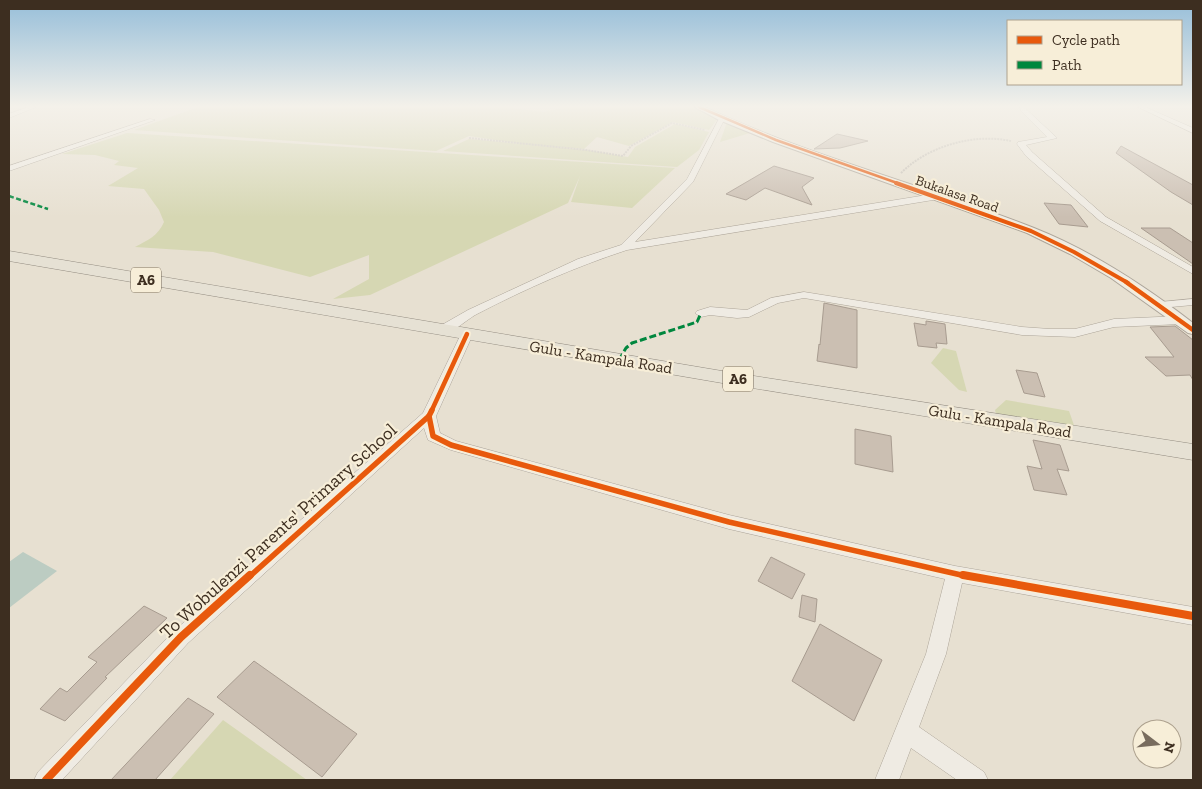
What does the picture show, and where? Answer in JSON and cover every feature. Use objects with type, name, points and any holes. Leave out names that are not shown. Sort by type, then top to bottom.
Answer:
[{"type":"main road","name":"Gulu - Kampala Road","points":[[9,256],[467,334],[1193,452]]},
{"type":"street","points":[[9,169],[82,144]]},
{"type":"street","points":[[626,247],[690,180],[708,144]]},
{"type":"street","name":"Bukalasa Road","points":[[790,144],[932,197],[1031,231],[1071,249],[1108,270],[1193,330]]},
{"type":"street","points":[[1021,144],[1028,154],[1103,219],[1193,271]]},
{"type":"street","points":[[444,330],[472,312],[582,261],[626,247],[932,197]]},
{"type":"street","points":[[701,313],[710,311],[737,314],[749,313],[776,300],[804,295],[1022,331],[1050,333],[1074,333],[1114,323],[1181,320]]},
{"type":"street","points":[[1160,305],[1193,302]]},
{"type":"street","name":"To Wobulenzi Parents' Primary School","points":[[46,780],[181,637],[429,416],[467,334]]},
{"type":"street","points":[[429,416],[433,436],[452,445],[729,522],[955,574],[1193,616]]},
{"type":"street","points":[[887,780],[936,654],[955,574]]},
{"type":"street","points":[[906,731],[976,780]]},
{"type":"path","points":[[525,144],[623,156],[635,144]]},
{"type":"path","points":[[897,184],[902,172],[910,164],[955,144]]},
{"type":"green space","points":[[94,144],[296,144],[675,168],[632,208],[571,202],[580,176],[568,203],[370,295],[333,299],[369,279],[369,255],[310,277],[213,252],[135,247],[152,237],[162,227],[164,222],[159,210],[144,189],[108,186],[138,168],[114,165],[119,161],[95,155],[62,154]]},
{"type":"green space","points":[[333,144],[452,144],[436,151]]},
{"type":"green space","points":[[459,144],[520,144],[586,150],[628,157],[635,147],[641,144],[702,144],[699,150],[677,167],[443,151]]},
{"type":"green space","points":[[520,144],[590,144],[584,149]]},
{"type":"green space","points":[[943,348],[956,351],[967,392],[959,390],[931,363]]},
{"type":"green space","points":[[1006,400],[1069,411],[1075,428],[996,414],[995,410]]},
{"type":"green space","points":[[223,720],[307,780],[170,780]]},
{"type":"shaded area","points":[[23,552],[57,571],[9,608],[9,562]]},
{"type":"building","points":[[822,144],[857,144],[840,148],[814,149]]},
{"type":"building","points":[[1121,146],[1193,185],[1193,205],[1171,192],[1116,153]]},
{"type":"building","points":[[774,166],[814,178],[802,187],[812,205],[765,188],[746,200],[726,194]]},
{"type":"building","points":[[1044,203],[1071,205],[1088,227],[1059,224]]},
{"type":"building","points":[[1141,228],[1170,228],[1193,243],[1193,264]]},
{"type":"building","points":[[824,303],[857,310],[857,368],[817,361]]},
{"type":"building","points":[[926,321],[945,324],[947,344],[936,343],[937,348],[918,346],[914,323],[926,325]]},
{"type":"building","points":[[1175,326],[1193,340],[1193,380],[1190,375],[1166,376],[1145,357],[1174,357],[1150,327]]},
{"type":"building","points":[[1016,370],[1037,373],[1045,397],[1024,393]]},
{"type":"building","points":[[855,429],[891,436],[893,472],[855,464]]},
{"type":"building","points":[[1033,440],[1060,445],[1069,471],[1057,469],[1067,495],[1034,490],[1027,466],[1042,469]]},
{"type":"building","points":[[771,557],[805,574],[792,599],[758,581]]},
{"type":"building","points":[[802,595],[817,599],[815,622],[799,617]]},
{"type":"building","points":[[144,606],[167,618],[105,677],[107,678],[65,721],[40,709],[60,688],[67,692],[97,662],[88,657]]},
{"type":"building","points":[[820,624],[882,660],[854,721],[792,681]]},
{"type":"building","points":[[254,661],[357,734],[322,777],[217,697]]},
{"type":"building","points":[[188,698],[214,714],[155,780],[111,780]]},
{"type":"marked path","points":[[9,196],[48,209]]},
{"type":"marked path","points":[[619,360],[626,348],[632,343],[697,322],[701,313]]},
{"type":"cycle path","points":[[787,144],[1031,231],[1053,241],[1115,275],[1155,301],[1193,330]]},
{"type":"cycle path","points":[[46,780],[181,637],[429,416],[467,334]]},
{"type":"cycle path","points":[[429,416],[433,436],[451,445],[729,522],[955,574],[1193,616]]}]
